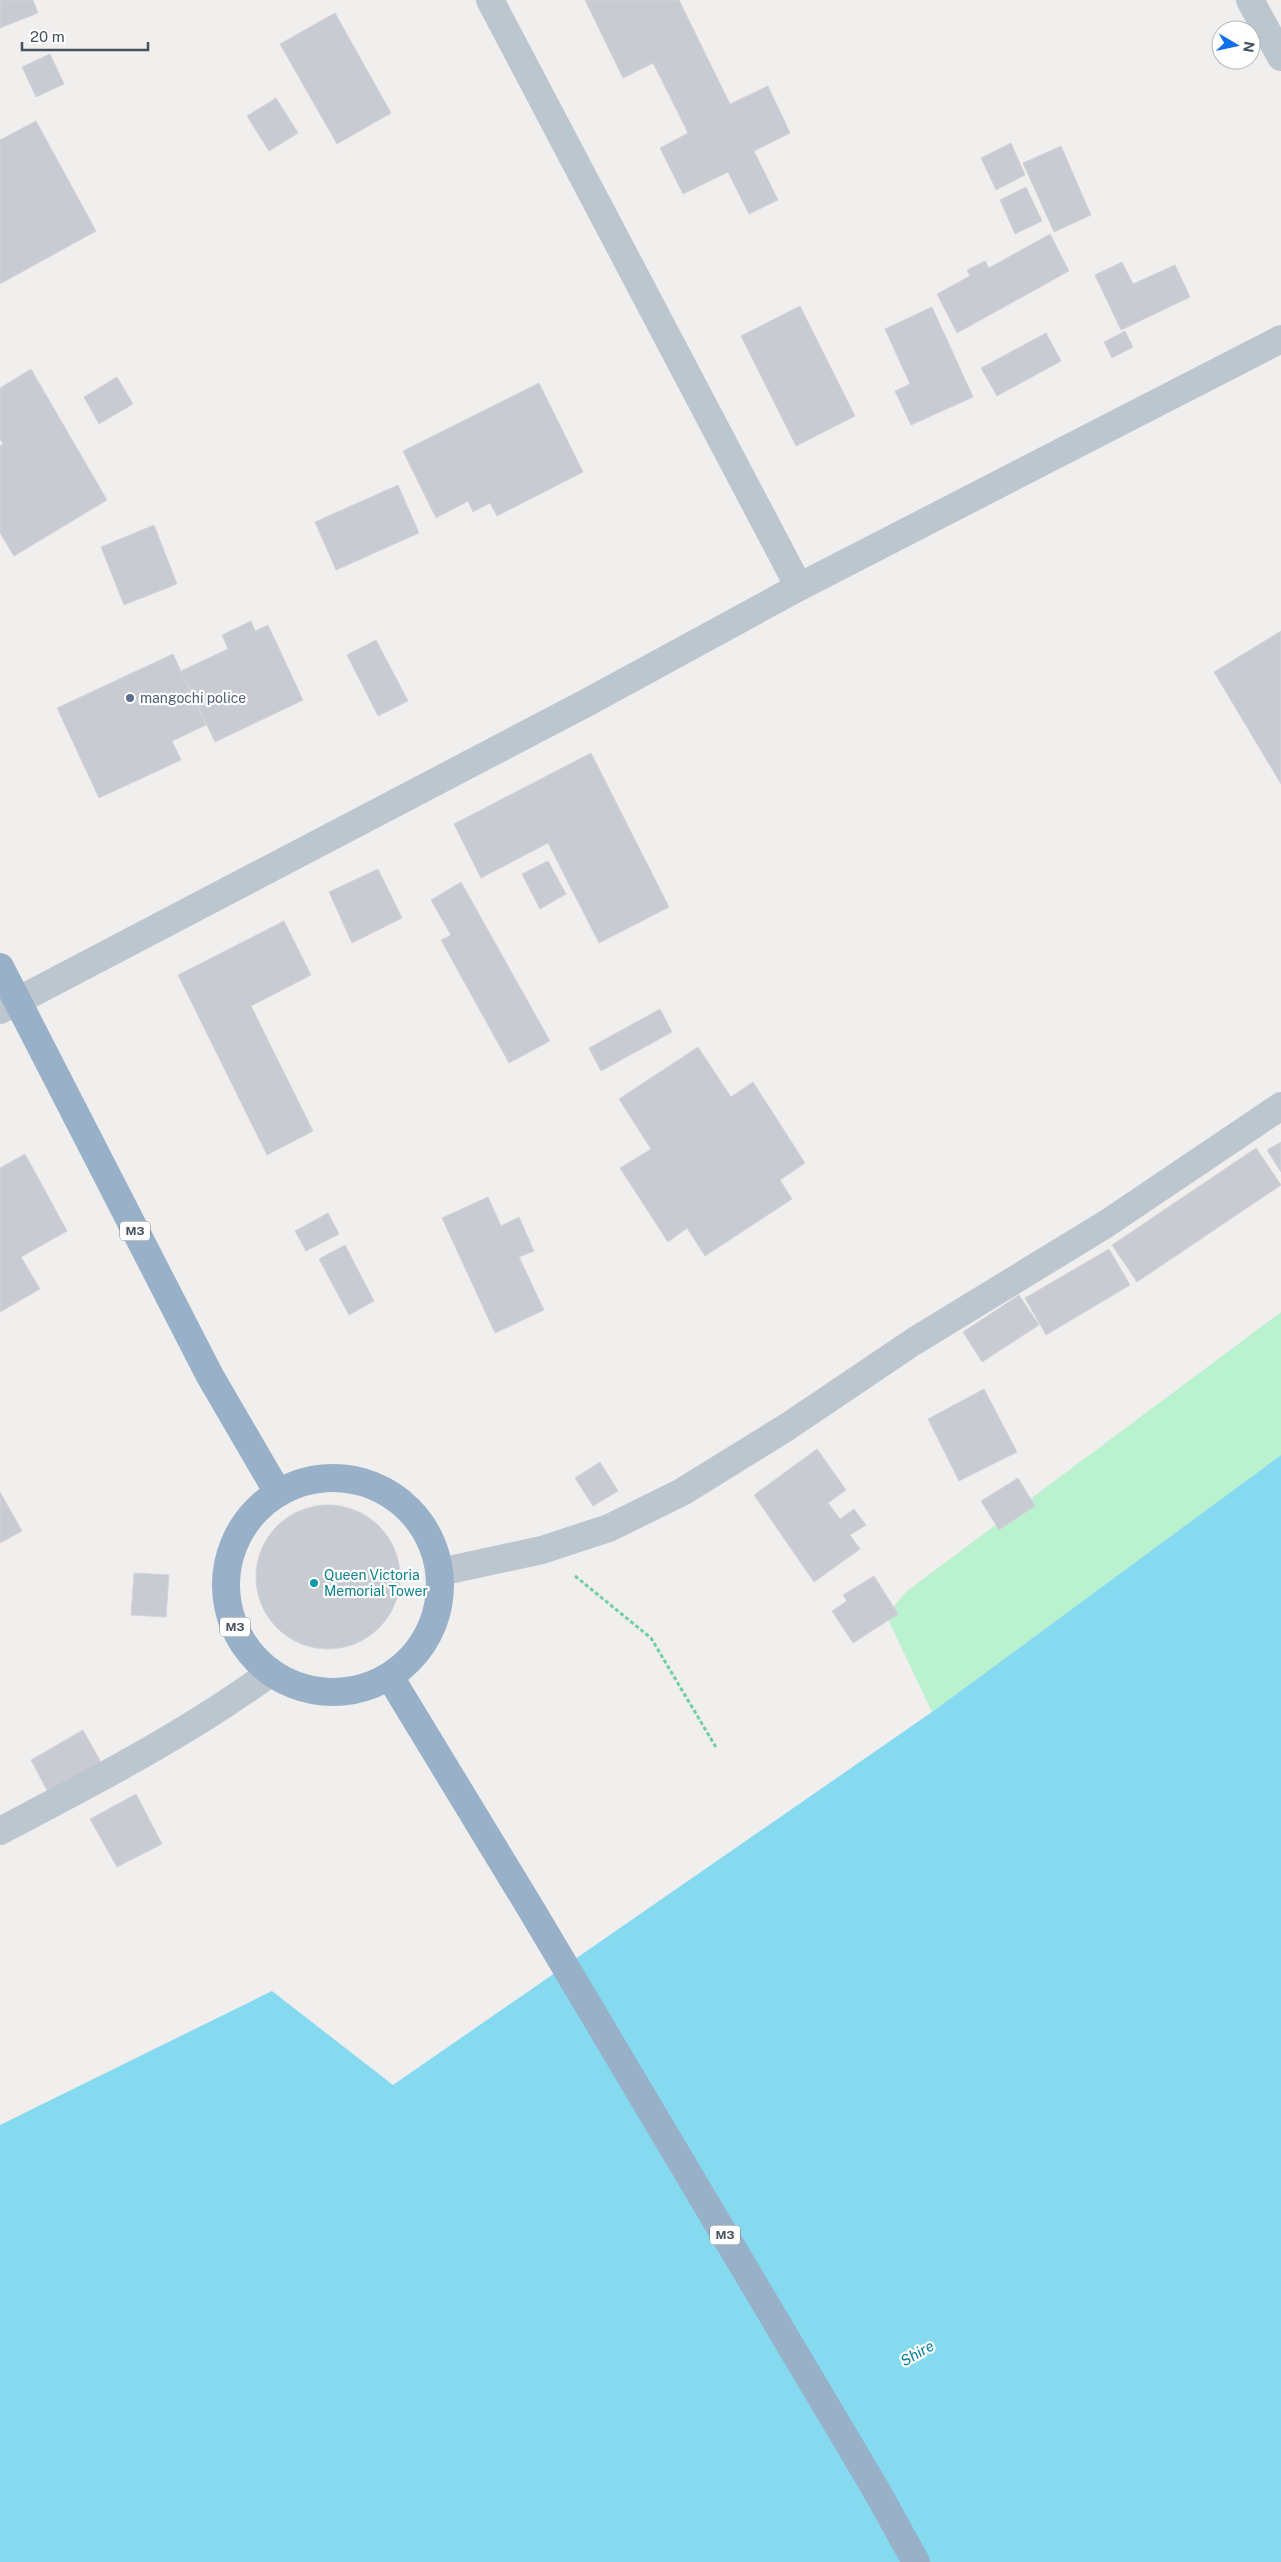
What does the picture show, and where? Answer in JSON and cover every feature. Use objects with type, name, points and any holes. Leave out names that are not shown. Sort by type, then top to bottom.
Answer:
[{"type":"highway","name":"M3","points":[[0,967],[9,1006],[210,1376],[278,1492]]},
{"type":"highway","name":"M3","points":[[336,1476],[366,1481],[393,1495],[416,1516],[432,1542],[440,1572],[437,1613],[419,1649],[390,1677],[350,1692],[308,1690],[270,1673],[241,1642],[226,1602],[228,1559],[246,1521],[278,1492],[305,1480],[336,1476]]},
{"type":"highway","name":"M3","points":[[390,1677],[531,1909],[875,2488],[916,2562]]},
{"type":"street","points":[[490,0],[799,587]]},
{"type":"street","points":[[1250,0],[1281,57]]},
{"type":"street","points":[[9,1006],[588,702],[799,587],[1281,339]]},
{"type":"street","points":[[440,1572],[542,1550],[609,1528],[682,1492],[787,1427],[913,1342],[1106,1224],[1281,1106]]},
{"type":"street","points":[[0,1831],[134,1760],[216,1712],[270,1673]]},
{"type":"path","points":[[542,1550],[651,1638],[717,1749]]},
{"type":"green space","points":[[1281,1312],[1281,1455],[932,1712],[886,1615],[907,1591]]},
{"type":"water","name":"Shire","points":[[1281,1455],[1281,2562],[0,2562],[0,2125],[272,1991],[393,2085],[932,1712]]},
{"type":"building","points":[[0,0],[33,0],[38,13],[0,28]]},
{"type":"building","points":[[585,0],[679,0],[730,104],[768,86],[790,133],[754,151],[778,200],[749,214],[728,172],[683,194],[660,148],[688,133],[653,63],[623,78]]},
{"type":"building","points":[[335,13],[391,113],[337,144],[280,44]]},
{"type":"building","points":[[50,54],[64,84],[36,97],[22,67]]},
{"type":"building","points":[[276,98],[298,133],[269,151],[247,116]]},
{"type":"building","points":[[36,121],[96,231],[0,284],[0,140]]},
{"type":"building","points":[[1011,143],[1025,175],[996,190],[981,158]]},
{"type":"building","points":[[1061,146],[1091,215],[1054,232],[1023,163]]},
{"type":"building","points":[[1026,187],[1042,221],[1015,234],[1000,200]]},
{"type":"building","points":[[1050,234],[1069,271],[957,333],[937,294],[970,276],[967,270],[985,261],[989,268]]},
{"type":"building","points":[[1122,262],[1133,284],[1175,265],[1190,297],[1121,330],[1095,275]]},
{"type":"building","points":[[800,306],[855,416],[796,446],[741,336]]},
{"type":"building","points":[[932,307],[973,397],[911,425],[895,391],[910,384],[885,329]]},
{"type":"building","points":[[1125,331],[1133,347],[1112,358],[1104,342]]},
{"type":"building","points":[[1046,333],[1061,361],[997,396],[981,368]]},
{"type":"building","points":[[31,369],[107,500],[14,556],[0,533],[0,446],[3,444],[0,439],[0,388]]},
{"type":"building","points":[[117,377],[133,404],[99,424],[84,397]]},
{"type":"building","points":[[539,383],[583,472],[497,516],[490,503],[473,512],[468,501],[436,518],[403,451]]},
{"type":"building","points":[[398,485],[419,533],[336,570],[315,522]]},
{"type":"building","points":[[154,525],[177,584],[124,605],[101,547]]},
{"type":"building","points":[[251,621],[255,631],[268,625],[303,700],[215,742],[181,671],[228,649],[222,635]]},
{"type":"building","points":[[1281,631],[1281,784],[1214,672]]},
{"type":"building","points":[[376,640],[408,701],[378,716],[347,655]]},
{"type":"building","points":[[173,654],[206,725],[172,741],[181,760],[99,798],[57,708]]},
{"type":"building","points":[[591,753],[669,907],[599,943],[548,843],[481,878],[454,824]]},
{"type":"building","points":[[548,861],[566,894],[540,909],[522,874]]},
{"type":"building","points":[[378,869],[402,918],[352,943],[329,892]]},
{"type":"building","points":[[461,882],[550,1041],[509,1063],[441,940],[451,935],[431,900]]},
{"type":"building","points":[[284,921],[311,975],[251,1006],[313,1131],[267,1155],[178,975]]},
{"type":"building","points":[[660,1009],[672,1032],[601,1071],[589,1048]]},
{"type":"building","points":[[698,1047],[731,1097],[753,1082],[805,1163],[780,1180],[792,1199],[705,1256],[687,1228],[668,1242],[620,1168],[651,1149],[619,1099]]},
{"type":"building","points":[[1281,1142],[1281,1172],[1267,1150]]},
{"type":"building","points":[[1256,1148],[1281,1185],[1137,1282],[1112,1245]]},
{"type":"building","points":[[25,1154],[67,1231],[21,1257],[40,1289],[0,1312],[0,1168]]},
{"type":"building","points":[[488,1197],[501,1226],[519,1217],[534,1251],[519,1257],[544,1310],[495,1333],[442,1218]]},
{"type":"building","points":[[328,1213],[339,1234],[306,1251],[295,1231]]},
{"type":"building","points":[[345,1245],[374,1301],[349,1315],[319,1259]]},
{"type":"building","points":[[1109,1249],[1130,1285],[1046,1335],[1025,1298]]},
{"type":"building","points":[[1019,1295],[1039,1325],[982,1362],[963,1332]]},
{"type":"building","points":[[984,1389],[1017,1452],[959,1481],[928,1419]]},
{"type":"building","points":[[817,1449],[846,1490],[828,1503],[840,1519],[854,1509],[866,1525],[850,1535],[860,1549],[814,1582],[754,1495]]},
{"type":"building","points":[[600,1462],[618,1491],[593,1506],[575,1478]]},
{"type":"building","points":[[1018,1478],[1035,1506],[999,1530],[981,1501]]},
{"type":"building","points":[[0,1492],[22,1531],[0,1543]]},
{"type":"building","points":[[328,1505],[355,1511],[368,1517],[379,1526],[388,1537],[394,1550],[400,1577],[394,1604],[388,1617],[379,1628],[368,1637],[355,1643],[328,1649],[301,1643],[288,1637],[277,1628],[268,1617],[262,1604],[256,1577],[262,1550],[268,1537],[277,1526],[288,1517],[301,1511]]},
{"type":"building","points":[[134,1573],[169,1575],[166,1617],[131,1615]]},
{"type":"building","points":[[874,1576],[898,1614],[853,1643],[832,1611],[847,1601],[843,1595]]},
{"type":"building","points":[[83,1730],[102,1764],[49,1794],[31,1760]]},
{"type":"building","points":[[136,1794],[162,1844],[117,1867],[90,1819]]},
{"type":"place","name":"mangochi police","points":[[130,698]]},
{"type":"place","name":"Queen Victoria Memorial Tower","points":[[314,1583]]}]
